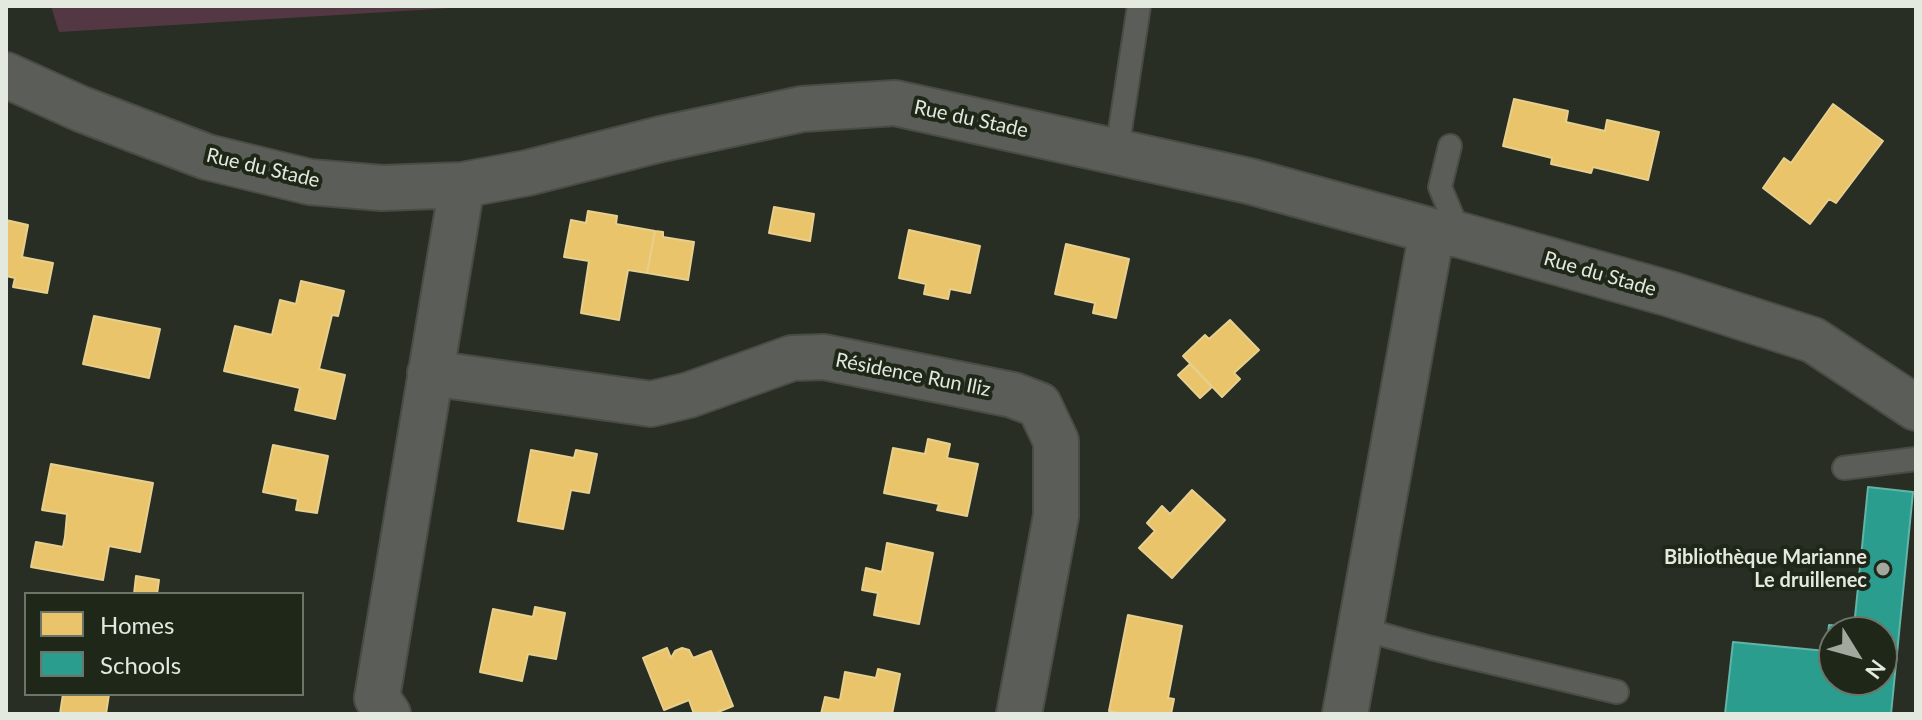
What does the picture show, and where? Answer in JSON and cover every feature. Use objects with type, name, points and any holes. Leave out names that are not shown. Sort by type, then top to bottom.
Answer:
[{"type":"street","name":"Rue du Stade","points":[[6,75],[81,109],[207,157],[310,182],[382,188],[462,185],[527,173],[661,139],[802,109],[902,105],[1249,181],[1670,294],[1813,340],[1916,408]]},
{"type":"street","points":[[388,714],[377,698],[462,185]]},
{"type":"street","points":[[1345,714],[1446,233]]},
{"type":"street","name":"Résidence Run Iliz","points":[[430,373],[651,404],[689,395],[792,358],[824,357],[1013,395],[1039,405],[1056,441],[1056,516],[1019,714]]},
{"type":"lane","points":[[1117,150],[1139,6]]},
{"type":"lane","points":[[1446,233],[1440,187],[1450,146]]},
{"type":"lane","points":[[1844,468],[1916,459]]},
{"type":"lane","points":[[1362,629],[1617,692]]},
{"type":"shaded area","points":[[51,6],[484,6],[59,32]]},
{"type":"building: Homes","points":[[1514,99],[1568,111],[1566,122],[1605,131],[1607,120],[1659,132],[1648,180],[1593,167],[1591,173],[1551,164],[1552,158],[1503,146]]},
{"type":"building: Homes","points":[[1833,104],[1883,141],[1836,203],[1829,199],[1810,224],[1763,188],[1784,158],[1791,163]]},
{"type":"building: Homes","points":[[774,207],[814,214],[810,241],[769,233]]},
{"type":"building: Homes","points":[[588,211],[617,216],[616,224],[655,231],[647,273],[628,270],[619,320],[581,313],[589,261],[564,257],[571,220],[586,223]]},
{"type":"building: Homes","points":[[6,220],[28,225],[22,257],[53,263],[47,293],[13,287],[15,278],[6,276]]},
{"type":"building: Homes","points":[[909,230],[980,246],[970,293],[950,289],[948,299],[924,294],[926,284],[899,278]]},
{"type":"building: Homes","points":[[655,231],[663,232],[663,237],[694,242],[688,280],[647,273]]},
{"type":"building: Homes","points":[[1066,244],[1129,259],[1116,318],[1093,313],[1095,303],[1055,294]]},
{"type":"building: Homes","points":[[301,281],[344,291],[338,316],[332,315],[319,369],[345,375],[335,419],[295,410],[300,388],[224,371],[235,326],[272,335],[280,300],[296,304]]},
{"type":"building: Homes","points":[[94,316],[160,329],[149,378],[83,364]]},
{"type":"building: Homes","points":[[1230,320],[1259,350],[1234,373],[1240,379],[1222,397],[1183,356],[1205,335],[1209,339]]},
{"type":"building: Homes","points":[[1190,364],[1212,387],[1200,398],[1178,375]]},
{"type":"building: Homes","points":[[928,439],[950,444],[947,458],[978,464],[967,516],[937,510],[939,504],[884,493],[893,448],[925,454]]},
{"type":"building: Homes","points":[[273,445],[328,456],[317,513],[296,510],[298,499],[263,492]]},
{"type":"building: Homes","points":[[531,450],[574,458],[576,450],[597,454],[589,493],[571,490],[563,529],[518,521]]},
{"type":"building: Homes","points":[[51,464],[153,483],[140,552],[109,546],[103,580],[31,567],[36,542],[63,547],[65,537],[67,514],[42,510]]},
{"type":"building: Homes","points":[[1192,490],[1225,520],[1172,578],[1139,548],[1155,531],[1147,523],[1162,506],[1170,514]]},
{"type":"building: Homes","points":[[887,543],[933,553],[919,624],[874,615],[878,593],[862,590],[866,568],[882,572]]},
{"type":"building: Homes","points":[[136,576],[159,580],[157,592],[134,592]]},
{"type":"building: Homes","points":[[535,607],[565,613],[556,659],[528,654],[522,681],[480,672],[493,609],[533,617]]},
{"type":"building: Homes","points":[[1128,615],[1182,626],[1168,698],[1174,699],[1171,714],[1109,711]]},
{"type":"building: Homes","points":[[667,648],[671,658],[675,651],[682,648],[689,650],[693,658],[711,651],[733,706],[713,714],[694,714],[689,700],[664,710],[643,658]]},
{"type":"building: Homes","points":[[878,669],[900,674],[892,714],[821,714],[825,697],[840,700],[845,672],[876,678]]},
{"type":"building: Homes","points":[[63,696],[109,696],[106,714],[60,714]]},
{"type":"building: Schools","points":[[1868,487],[1913,492],[1898,643],[1898,616],[1855,616]]},
{"type":"building: Schools","points":[[1733,642],[1818,650],[1818,696],[1893,696],[1891,714],[1725,714]]},
{"type":"place","name":"Bibliothèque Marianne Le druillenec","points":[[1883,569]]}]
